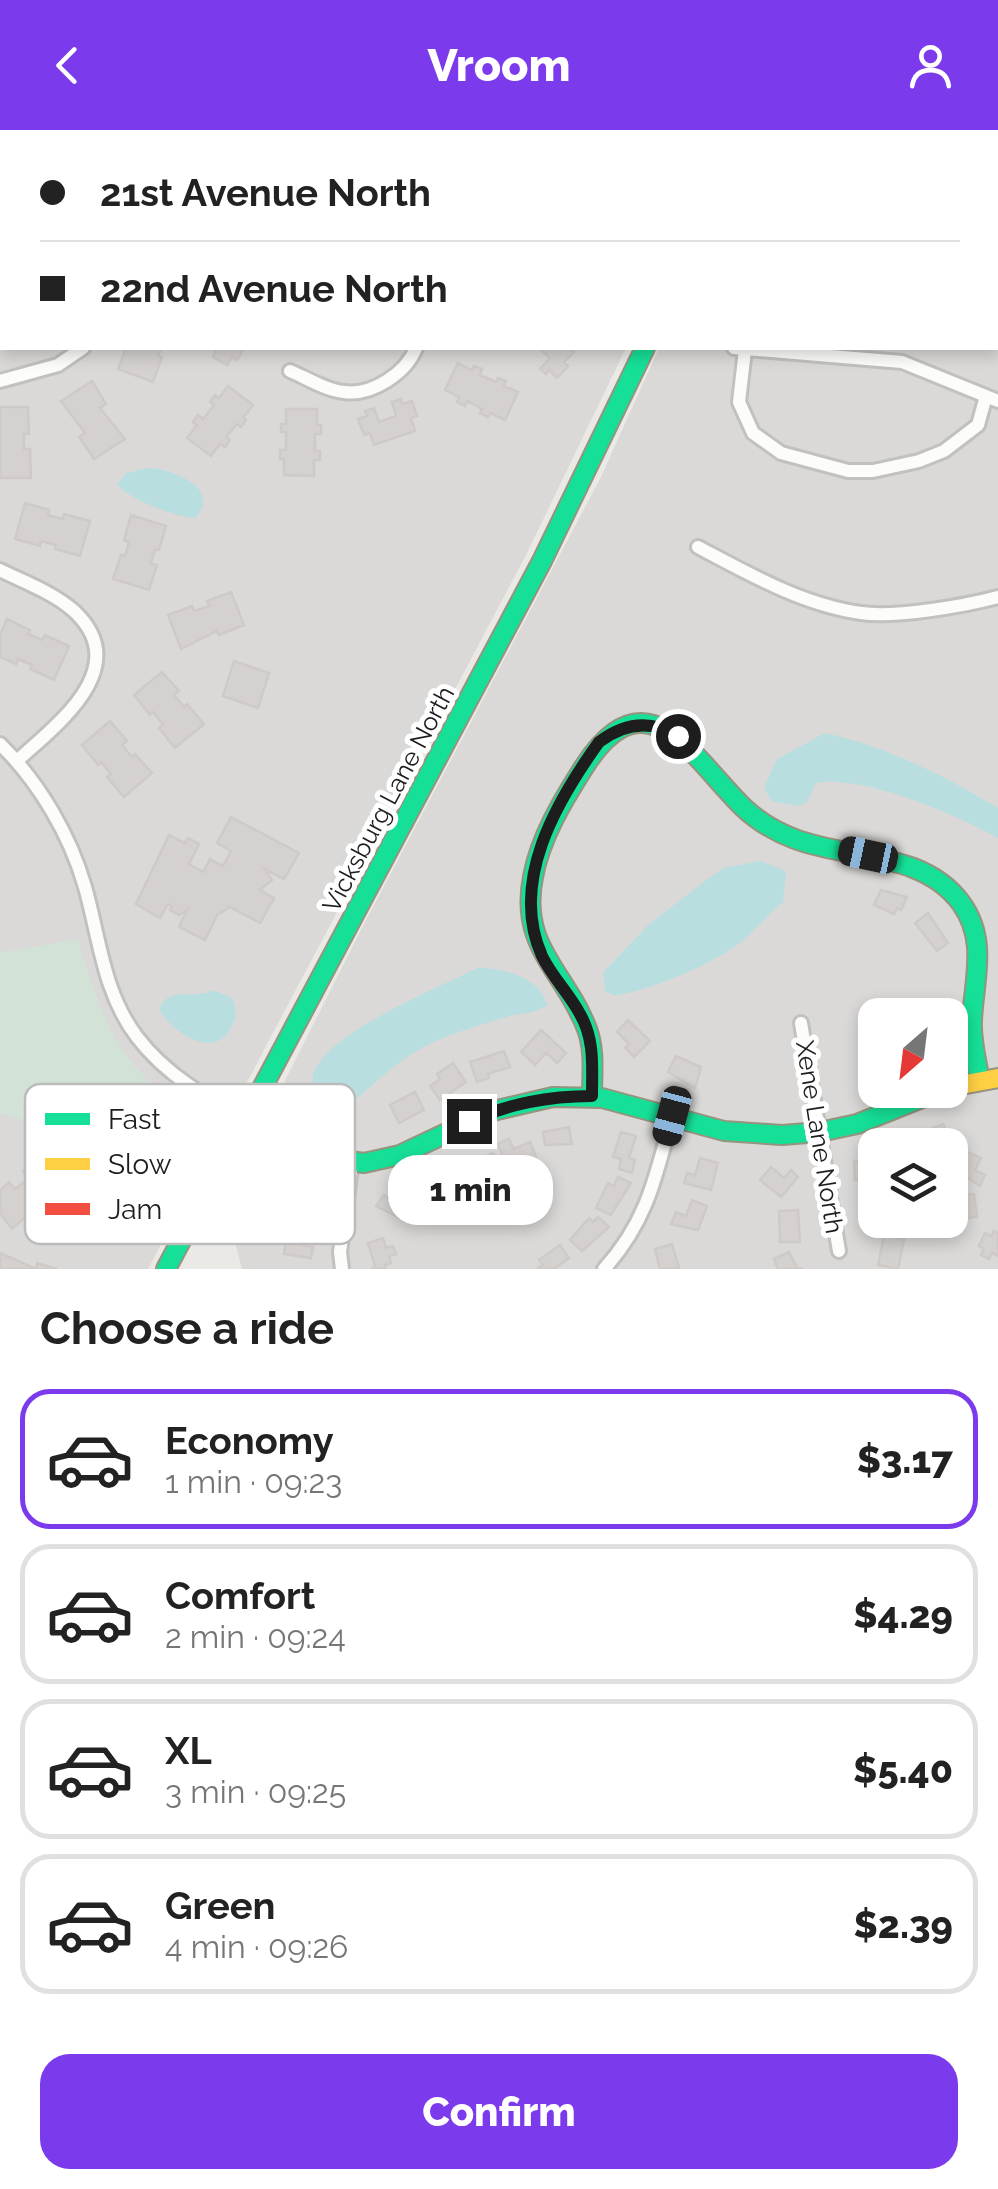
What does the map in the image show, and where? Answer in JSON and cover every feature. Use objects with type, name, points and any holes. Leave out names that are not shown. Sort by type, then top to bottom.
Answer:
[{"type":"street","points":[[0,380],[58,365],[80,350]]},
{"type":"street","points":[[290,371],[344,392],[359,392],[401,371],[415,350]]},
{"type":"street","name":"Vicksburg Lane North","points":[[265,1084],[542,561],[644,350]]},
{"type":"street","points":[[739,350],[739,402],[752,432],[781,453],[848,471],[874,471],[944,451],[978,425],[992,398],[928,370],[861,352],[780,350]]},
{"type":"street","points":[[698,547],[772,586],[862,613],[882,614],[998,598]]},
{"type":"street","points":[[0,570],[74,610],[92,639],[95,656],[94,673],[79,704],[17,760]]},
{"type":"street","points":[[592,1096],[592,1047],[587,1028],[548,966],[533,930],[532,878],[548,828],[599,742],[625,727],[656,726],[678,736],[744,807],[775,831],[813,844],[895,861],[936,879],[953,894],[975,932],[979,974],[972,1019],[989,1079]]},
{"type":"street","points":[[0,744],[17,760],[58,821],[76,858],[106,980],[128,1023],[158,1060],[185,1084]]},
{"type":"street","name":"Xene Lane North","points":[[801,1023],[840,1251]]},
{"type":"street","points":[[355,1162],[394,1159],[501,1108],[535,1099],[592,1096],[638,1104],[745,1134],[819,1132],[856,1124],[896,1108]]},
{"type":"street","points":[[605,1269],[641,1219],[653,1191],[672,1116]]},
{"type":"street","name":"Vicksburg Lane North","points":[[166,1269],[179,1244]]},
{"type":"street","points":[[341,1244],[342,1269]]},
{"type":"shaded area","points":[[0,350],[625,350],[525,557],[246,1084],[25,1084],[25,1244],[161,1244],[148,1269],[0,1269]]},
{"type":"shaded area","points":[[658,350],[998,350],[998,1269],[242,1269],[236,1244],[355,1244],[355,1084],[283,1084],[601,477]]},
{"type":"shaded area","points":[[78,939],[112,1032],[133,1064],[154,1084],[25,1084],[25,1121],[0,1113],[0,953]]},
{"type":"water","points":[[148,468],[181,476],[199,489],[202,507],[195,518],[154,507],[117,485],[126,473]]},
{"type":"water","points":[[825,733],[914,763],[998,808],[998,838],[935,808],[858,785],[816,783],[807,802],[798,806],[771,801],[764,788],[777,759]]},
{"type":"water","points":[[760,861],[786,871],[783,902],[745,939],[705,964],[659,984],[615,996],[605,991],[603,973],[648,925],[724,868]]},
{"type":"water","points":[[479,967],[510,972],[528,981],[543,995],[547,1005],[428,1045],[393,1067],[355,1099],[355,1084],[313,1084],[321,1060],[385,1013]]},
{"type":"water","points":[[213,990],[232,998],[235,1014],[223,1038],[213,1042],[203,1043],[182,1033],[159,1009],[169,997]]},
{"type":"building","points":[[125,350],[160,350],[158,356],[162,357],[153,382],[118,369]]},
{"type":"building","points":[[541,350],[574,352],[557,378],[549,370],[546,374],[540,369],[550,358]]},
{"type":"building","points":[[216,351],[242,351],[237,360],[232,357],[227,365],[213,357]]},
{"type":"building","points":[[458,363],[472,370],[474,366],[482,369],[480,375],[496,382],[498,378],[506,381],[504,386],[518,392],[505,420],[480,413],[482,409],[467,401],[465,406],[457,402],[459,397],[445,390]]},
{"type":"building","points":[[92,381],[106,404],[100,408],[125,439],[94,459],[79,437],[85,433],[61,401]]},
{"type":"building","points":[[228,386],[253,405],[241,427],[237,424],[226,437],[230,440],[225,447],[220,444],[211,456],[187,438],[197,425],[193,422],[198,415],[203,419],[214,405],[210,402],[215,395],[219,398]]},
{"type":"building","points":[[401,399],[402,404],[412,401],[417,416],[411,418],[415,431],[374,445],[370,433],[364,435],[358,419],[374,408],[379,422],[396,416],[392,402]]},
{"type":"building","points":[[0,407],[28,407],[29,434],[24,434],[24,449],[30,449],[31,478],[0,478]]},
{"type":"building","points":[[286,409],[317,409],[321,434],[315,434],[315,451],[320,451],[320,460],[314,460],[314,476],[284,475],[280,450],[286,450],[286,432],[281,432],[281,424],[286,424]]},
{"type":"building","points":[[25,503],[49,510],[48,515],[63,519],[64,514],[90,521],[80,556],[41,541],[40,546],[15,539]]},
{"type":"building","points":[[131,515],[166,526],[151,564],[157,565],[149,590],[113,579],[129,542],[124,540]]},
{"type":"building","points":[[231,592],[244,625],[219,635],[217,631],[181,649],[168,615],[192,606],[194,611],[209,606],[207,601]]},
{"type":"building","points":[[7,619],[30,630],[28,634],[42,640],[45,635],[69,646],[54,680],[18,659],[16,664],[0,657],[0,635]]},
{"type":"building","points":[[234,661],[269,673],[258,708],[223,696]]},
{"type":"building","points":[[162,672],[179,691],[174,695],[204,724],[175,748],[159,728],[163,724],[134,695]]},
{"type":"building","points":[[110,721],[127,741],[122,745],[152,773],[124,797],[107,777],[111,774],[82,745]]},
{"type":"building","points":[[231,817],[299,853],[284,879],[265,869],[272,880],[260,890],[274,898],[260,923],[230,907],[217,915],[205,940],[179,927],[187,910],[179,915],[168,904],[160,918],[136,904],[169,835],[185,843],[188,838],[199,844],[189,864],[203,872],[210,859],[223,866],[231,851],[217,843]]},
{"type":"building","points":[[881,890],[907,897],[901,910],[897,908],[894,914],[874,905]]},
{"type":"building","points":[[928,913],[948,943],[937,951],[915,923]]},
{"type":"building","points":[[628,1020],[650,1041],[634,1057],[625,1048],[629,1044],[617,1032]]},
{"type":"building","points":[[541,1030],[566,1053],[557,1063],[546,1053],[535,1065],[521,1052]]},
{"type":"building","points":[[504,1051],[510,1067],[477,1082],[470,1062]]},
{"type":"building","points":[[676,1056],[701,1067],[695,1088],[668,1072]]},
{"type":"building","points":[[453,1063],[466,1082],[440,1100],[430,1086],[440,1079],[437,1074]]},
{"type":"building","points":[[415,1092],[424,1110],[399,1123],[390,1105]]},
{"type":"building","points":[[569,1127],[572,1144],[545,1145],[543,1132]]},
{"type":"building","points":[[621,1132],[636,1136],[629,1158],[635,1160],[632,1173],[619,1169],[621,1159],[613,1157]]},
{"type":"building","points":[[509,1139],[514,1149],[530,1142],[536,1157],[513,1167],[498,1144]]},
{"type":"building","points":[[968,1152],[981,1158],[975,1170],[985,1175],[980,1186],[968,1178]]},
{"type":"building","points":[[493,1153],[500,1168],[475,1179],[469,1174],[463,1161]]},
{"type":"building","points":[[700,1158],[718,1163],[711,1190],[684,1183],[687,1173],[695,1175]]},
{"type":"building","points":[[854,1161],[858,1161],[858,1180],[855,1180]]},
{"type":"building","points":[[771,1167],[784,1178],[791,1170],[798,1177],[781,1197],[760,1180]]},
{"type":"building","points":[[442,1175],[447,1186],[460,1179],[467,1194],[452,1202],[455,1207],[446,1212],[437,1193],[431,1195],[425,1183]]},
{"type":"building","points":[[618,1177],[631,1183],[611,1215],[596,1208],[608,1183],[614,1186]]},
{"type":"building","points":[[25,1181],[25,1218],[12,1229],[0,1213],[0,1191],[9,1182],[15,1189]]},
{"type":"building","points":[[402,1188],[415,1197],[400,1218],[376,1206],[384,1195],[393,1201]]},
{"type":"building","points":[[968,1194],[974,1194],[977,1217],[968,1218]]},
{"type":"building","points":[[692,1200],[707,1206],[698,1230],[671,1224],[676,1212],[686,1216]]},
{"type":"building","points":[[798,1210],[800,1242],[780,1242],[779,1211]]},
{"type":"building","points":[[598,1217],[609,1227],[582,1251],[570,1240],[589,1218],[593,1222]]},
{"type":"building","points":[[994,1231],[998,1233],[998,1256],[992,1253],[989,1259],[981,1255],[984,1249],[979,1246],[985,1233],[991,1236]]},
{"type":"building","points":[[383,1238],[386,1248],[393,1246],[396,1254],[389,1256],[391,1263],[385,1265],[386,1269],[372,1269],[375,1266],[368,1243]]},
{"type":"building","points":[[883,1238],[904,1239],[898,1269],[878,1265]]},
{"type":"building","points":[[285,1244],[313,1247],[311,1258],[284,1254]]},
{"type":"building","points":[[672,1244],[679,1268],[660,1269],[655,1249]]},
{"type":"building","points":[[560,1245],[569,1258],[554,1269],[537,1269],[543,1265],[539,1260]]},
{"type":"building","points":[[789,1252],[797,1268],[803,1269],[778,1269],[774,1259]]},
{"type":"building","points":[[0,1253],[36,1269],[0,1269]]},
{"type":"building","points":[[37,1263],[57,1269],[36,1269]]},
{"type":"traffic: fast","points":[[264,1084],[542,561],[644,350]]},
{"type":"traffic: fast","points":[[592,1096],[590,1037],[538,941],[530,901],[533,877],[547,834],[584,767],[607,738],[629,725],[649,724],[669,732],[688,748],[744,808],[768,826],[816,846],[906,865],[945,886],[961,903],[977,945],[972,1028],[980,1080]]},
{"type":"traffic: fast","points":[[355,1162],[400,1155],[493,1111],[553,1097],[602,1098],[724,1131],[782,1135],[857,1124],[897,1108]]},
{"type":"traffic: fast","points":[[166,1269],[179,1244]]},
{"type":"traffic: slow","points":[[968,1084],[998,1078]]},
{"type":"route","points":[[469,1121],[535,1099],[592,1096],[592,1047],[587,1028],[554,977],[533,930],[530,904],[538,852],[599,742],[611,733],[640,724],[678,736]]}]
